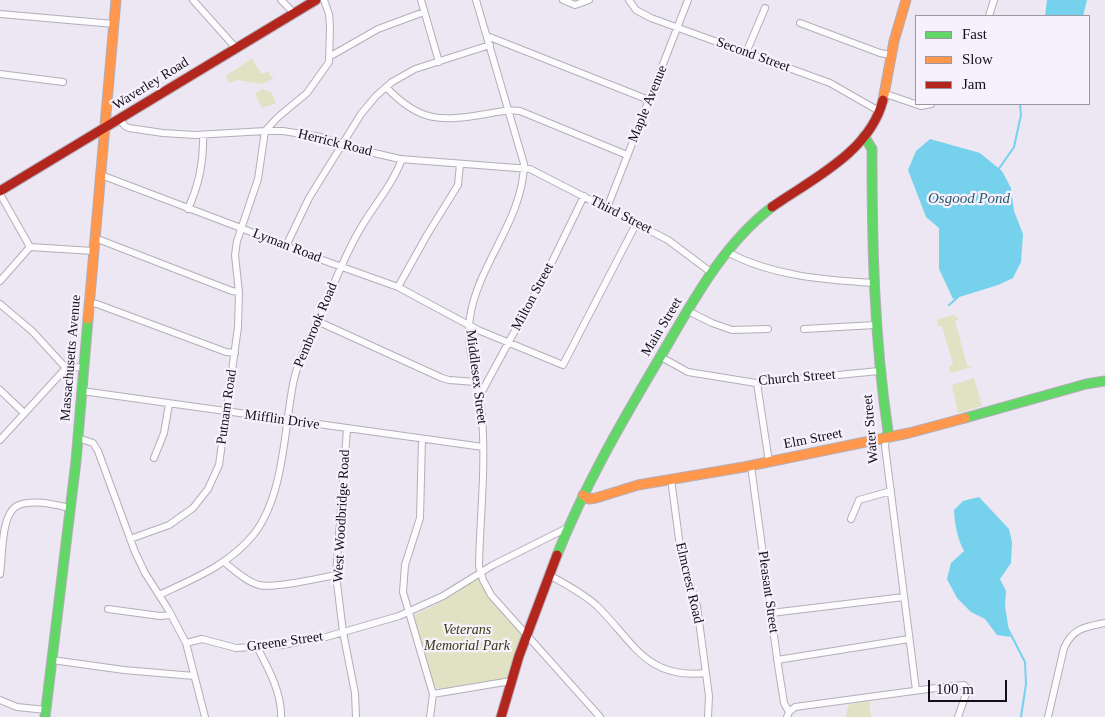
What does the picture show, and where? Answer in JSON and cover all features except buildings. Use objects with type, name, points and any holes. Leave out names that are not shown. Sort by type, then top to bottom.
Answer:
[{"type":"main road","name":"Massachusetts Avenue","points":[[45,714],[78,438],[116,0]]},
{"type":"main road","name":"Waverley Road","points":[[0,193],[293,12],[316,0]]},
{"type":"main road","name":"Main Street","points":[[501,717],[511,681],[549,575],[583,496],[601,460],[688,311],[727,252],[753,223],[824,170],[864,136],[873,124],[879,111],[898,21],[906,0]]},
{"type":"main road","name":"Water Street","points":[[864,136],[872,149],[875,326],[879,371],[888,431],[886,438]]},
{"type":"main road","name":"Elm Street","points":[[583,496],[589,499],[596,498],[628,487],[751,466],[886,438],[1086,384],[1105,381]]},
{"type":"street","points":[[192,0],[235,48]]},
{"type":"street","points":[[281,0],[293,12]]},
{"type":"street","points":[[265,131],[278,117],[307,94],[329,62],[329,14],[324,0]]},
{"type":"street","points":[[421,0],[439,62]]},
{"type":"street","name":"Middlesex Street","points":[[476,0],[524,169],[515,205],[477,291],[469,324],[469,346],[482,415],[480,572],[491,595],[600,717]]},
{"type":"street","points":[[563,0],[575,5],[589,0]]},
{"type":"street","name":"Second Street","points":[[629,0],[636,10],[640,12],[678,28],[830,83],[879,111]]},
{"type":"street","name":"Maple Avenue","points":[[607,208],[688,0]]},
{"type":"street","points":[[989,15],[994,0]]},
{"type":"street","points":[[746,53],[765,8]]},
{"type":"street","points":[[329,57],[378,29],[424,12]]},
{"type":"street","points":[[0,14],[114,24]]},
{"type":"street","points":[[800,23],[880,53],[891,55]]},
{"type":"street","points":[[487,36],[649,100]]},
{"type":"street","points":[[286,246],[306,203],[365,108],[386,87],[415,69],[490,45]]},
{"type":"street","points":[[0,74],[62,82]]},
{"type":"street","points":[[386,87],[416,112],[436,118],[458,119],[508,109],[520,111],[627,155]]},
{"type":"street","points":[[883,93],[915,104]]},
{"type":"street","name":"Herrick Road","points":[[119,119],[125,126],[131,128],[163,133],[203,135],[265,131],[300,133],[402,159],[524,169]]},
{"type":"street","name":"Putnam Road","points":[[130,539],[168,525],[193,508],[203,496],[219,465],[238,327],[239,292],[234,255],[258,179],[265,131]]},
{"type":"street","points":[[188,209],[201,168],[203,135]]},
{"type":"street","name":"Pembrook Road","points":[[159,594],[224,562],[253,534],[265,515],[276,483],[298,362],[359,231],[388,188],[402,159]]},
{"type":"street","points":[[398,287],[458,185],[460,164]]},
{"type":"street","name":"Third Street","points":[[524,169],[537,172],[670,241],[712,273]]},
{"type":"street","name":"Lyman Road","points":[[101,175],[398,287],[509,343],[563,365],[636,224]]},
{"type":"street","points":[[0,193],[30,247]]},
{"type":"street","name":"Milton Street","points":[[479,397],[551,264],[584,196]]},
{"type":"street","points":[[95,238],[232,291],[239,292]]},
{"type":"street","points":[[30,247],[93,251]]},
{"type":"street","points":[[0,281],[30,247]]},
{"type":"street","points":[[727,252],[744,260],[778,271],[824,279],[874,283]]},
{"type":"street","points":[[89,303],[97,304],[226,352],[235,353]]},
{"type":"street","points":[[0,304],[30,330],[66,368]]},
{"type":"street","points":[[688,311],[712,323],[732,330],[768,329]]},
{"type":"street","points":[[317,321],[442,378],[476,382]]},
{"type":"street","points":[[804,329],[875,326]]},
{"type":"street","name":"Church Street","points":[[661,356],[682,369],[696,374],[757,383],[879,371]]},
{"type":"street","points":[[0,440],[66,368],[84,367]]},
{"type":"street","points":[[757,383],[769,462]]},
{"type":"street","points":[[0,390],[24,414]]},
{"type":"street","name":"Mifflin Drive","points":[[82,391],[483,447]]},
{"type":"street","points":[[154,458],[164,433],[169,404]]},
{"type":"street","name":"West Woodbridge Road","points":[[347,429],[336,574],[343,632],[355,693],[356,717]]},
{"type":"street","points":[[78,438],[93,443],[98,451],[130,539],[145,573],[186,643],[205,717]]},
{"type":"street","name":"Water Street","points":[[886,438],[885,446],[908,639],[916,690]]},
{"type":"street","points":[[422,439],[420,518],[404,574],[403,592],[433,694],[430,717]]},
{"type":"street","name":"Pleasant Street","points":[[751,466],[777,660],[784,703],[788,714]]},
{"type":"street","name":"Elmcrest Road","points":[[670,479],[681,554],[697,606],[710,706],[708,717]]},
{"type":"street","points":[[850,519],[859,500],[891,491]]},
{"type":"street","points":[[0,574],[5,527],[14,508],[21,504],[35,503],[70,508]]},
{"type":"street","name":"Greene Street","points":[[186,643],[202,639],[236,648],[257,647],[295,643],[343,632],[409,612],[443,596],[480,572],[569,527]]},
{"type":"street","points":[[224,562],[259,585],[287,584],[336,574]]},
{"type":"street","points":[[549,575],[592,601],[638,652],[655,665],[677,674],[706,673]]},
{"type":"street","points":[[770,613],[904,597]]},
{"type":"street","points":[[108,609],[160,616],[171,615]]},
{"type":"street","points":[[1048,717],[1064,648],[1068,639],[1072,633],[1089,626],[1105,623]]},
{"type":"street","points":[[777,660],[908,639]]},
{"type":"street","points":[[257,647],[278,694],[281,704],[281,717]]},
{"type":"street","points":[[52,660],[124,670],[194,676]]},
{"type":"street","points":[[433,694],[511,681]]},
{"type":"street","points":[[788,714],[795,707],[916,690],[964,686],[967,688],[966,698],[958,717]]},
{"type":"street","points":[[0,700],[17,707],[45,714]]},
{"type":"green space","points":[[252,58],[261,74],[269,71],[269,75],[274,78],[262,84],[237,80],[229,83],[226,76]]},
{"type":"green space","points":[[262,89],[271,92],[276,103],[262,108],[255,94]]},
{"type":"green space","points":[[953,315],[958,318],[955,321],[967,366],[972,367],[950,373],[949,367],[953,364],[942,326],[938,327],[937,320]]},
{"type":"green space","points":[[974,378],[982,406],[958,413],[952,385]]},
{"type":"green space","name":"Veterans Memorial Park","points":[[478,578],[490,597],[521,634],[507,678],[440,689],[434,686],[432,681],[414,615],[435,605]]},
{"type":"green space","points":[[869,701],[871,717],[846,717],[848,705]]},
{"type":"water","points":[[1047,0],[1087,0],[1083,15],[1045,15]]},
{"type":"water","name":"Osgood Pond","points":[[930,139],[980,153],[1002,171],[1011,188],[1014,211],[1023,234],[1021,262],[1013,278],[998,285],[953,299],[939,269],[939,228],[926,217],[908,170],[916,151]]},
{"type":"water","points":[[979,497],[1009,529],[1012,542],[1011,563],[1000,579],[1006,591],[1005,606],[1010,637],[997,635],[985,619],[971,612],[957,598],[947,579],[951,563],[964,551],[957,531],[954,510],[963,501]]},
{"type":"waterway","points":[[998,170],[1014,147],[1021,115],[1020,105]]},
{"type":"waterway","points":[[949,305],[958,297]]},
{"type":"waterway","points":[[1008,629],[1025,662],[1026,684],[1021,717]]},
{"type":"traffic: fast","points":[[864,136],[872,149],[875,290],[883,396],[888,431],[886,438]]},
{"type":"traffic: fast","points":[[557,555],[579,505],[604,456],[695,297],[737,240],[772,207]]},
{"type":"traffic: fast","points":[[45,717],[76,461],[88,319]]},
{"type":"traffic: fast","points":[[965,418],[1086,384],[1105,381]]},
{"type":"traffic: slow","points":[[88,319],[116,0]]},
{"type":"traffic: slow","points":[[883,100],[894,41],[906,0]]},
{"type":"traffic: slow","points":[[583,495],[589,499],[596,498],[638,485],[744,467],[909,433],[965,418]]},
{"type":"traffic: jam","points":[[0,191],[316,0]]},
{"type":"traffic: jam","points":[[772,207],[821,175],[853,149],[866,135],[876,118],[883,100]]},
{"type":"traffic: jam","points":[[501,717],[519,656],[557,555]]}]
